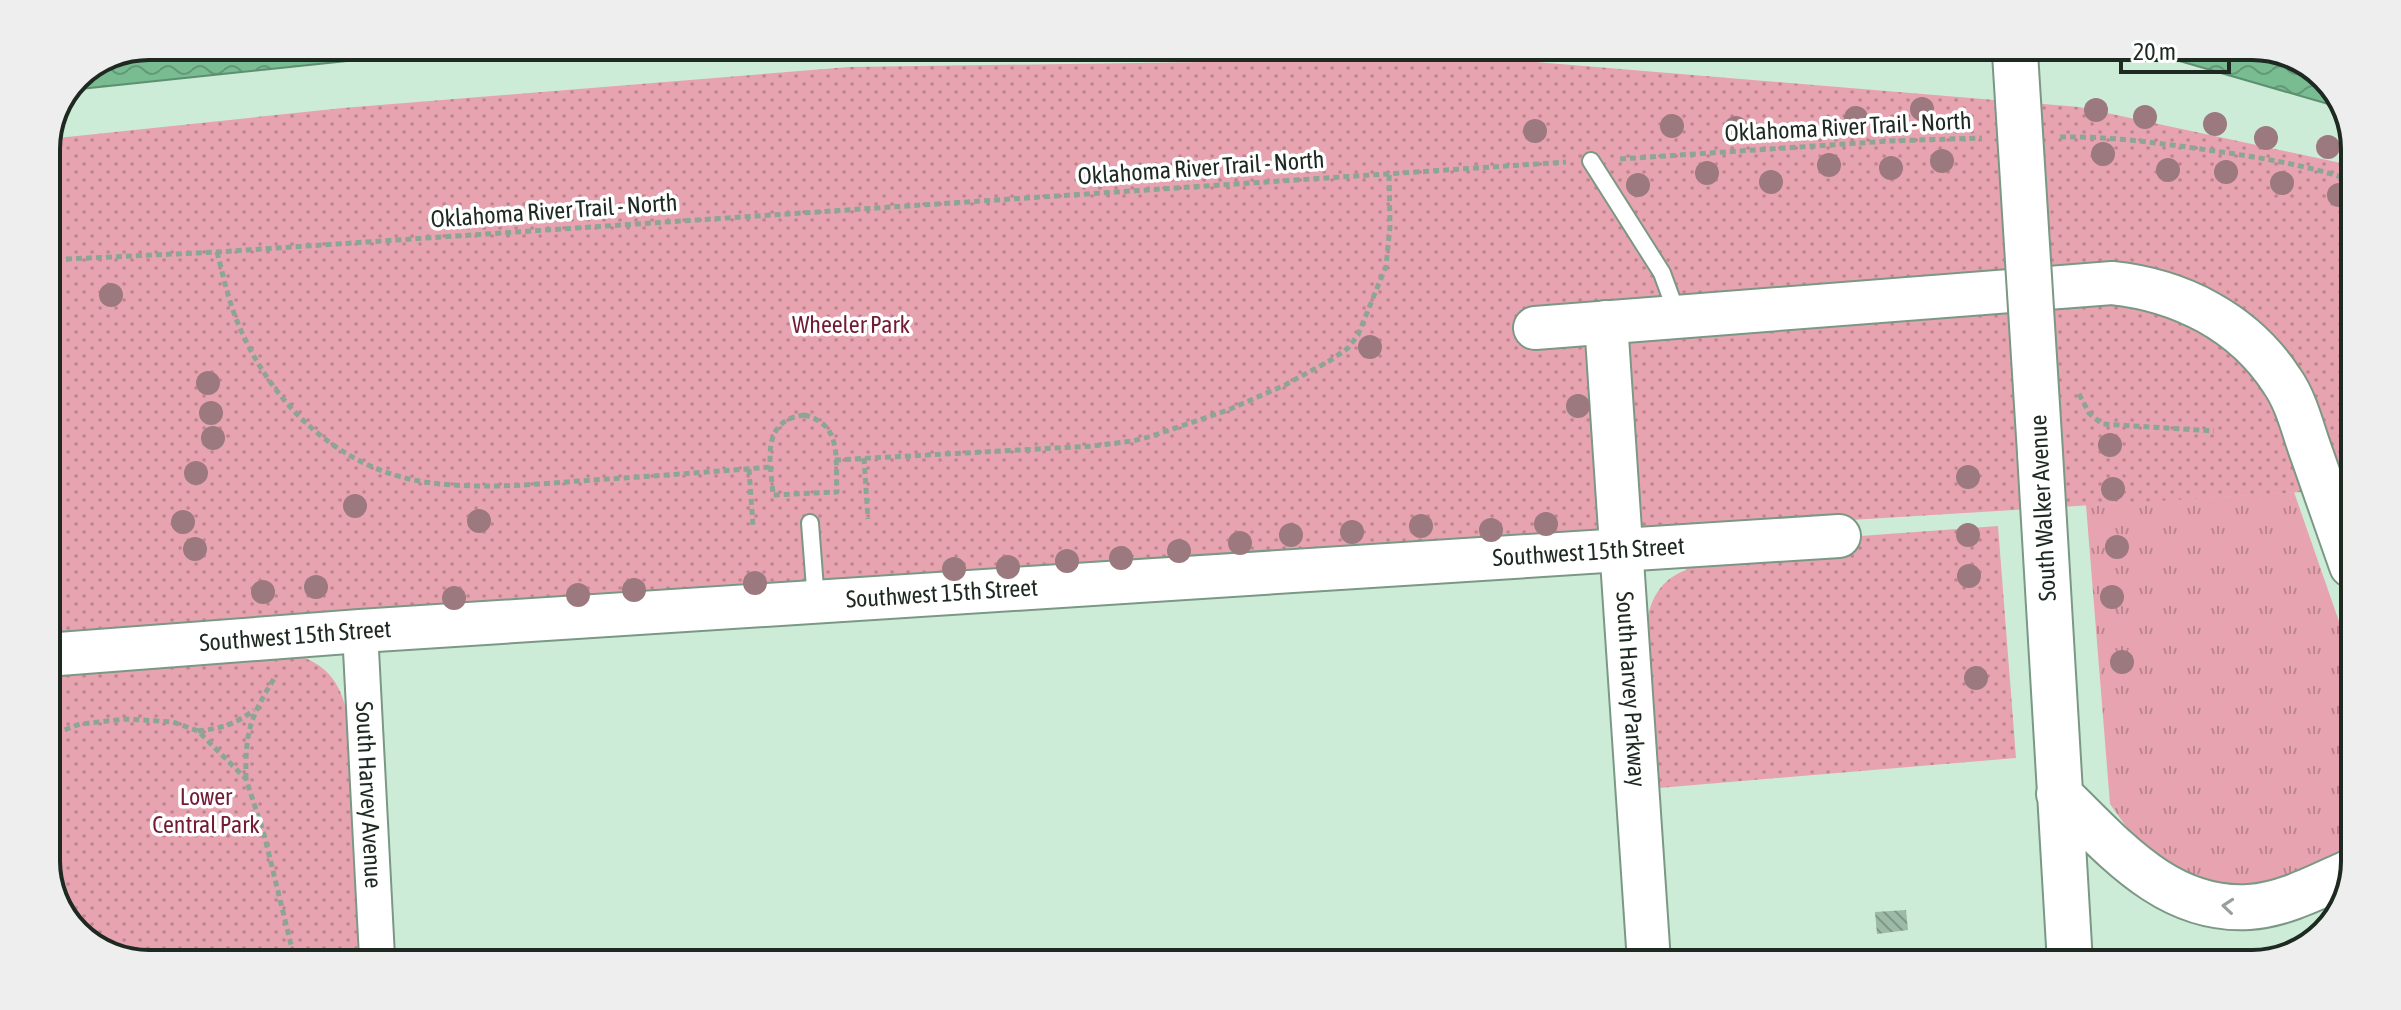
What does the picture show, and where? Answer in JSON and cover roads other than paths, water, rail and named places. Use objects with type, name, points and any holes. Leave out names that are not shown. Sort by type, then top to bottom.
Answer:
[{"type":"main road","name":"South Walker Avenue","points":[[2015,60],[2069,950]]},
{"type":"main road","points":[[2059,794],[2146,875],[2172,892],[2198,901],[2225,907],[2250,907],[2303,893],[2339,877]]},
{"type":"street","points":[[1535,328],[2112,283],[2163,292],[2213,314],[2255,347],[2283,382],[2341,538]]},
{"type":"street","name":"South Harvey Parkway","points":[[1606,322],[1648,950]]},
{"type":"street","name":"Southwest 15th Street","points":[[60,654],[360,631],[1839,536]]},
{"type":"street","name":"South Harvey Avenue","points":[[360,631],[377,950]]},
{"type":"lane","points":[[1591,161],[1662,273],[1678,316]]},
{"type":"lane","points":[[810,523],[816,603]]},
{"type":"water","points":[[149,60],[357,60],[84,89],[115,67]]},
{"type":"water","points":[[2176,60],[2269,62],[2286,67],[2311,82],[2328,104]]},
{"type":"park label","name":"Wheeler Park","points":[[851,325]]},
{"type":"park label","name":"Lower Central Park","points":[[206,811]]}]
